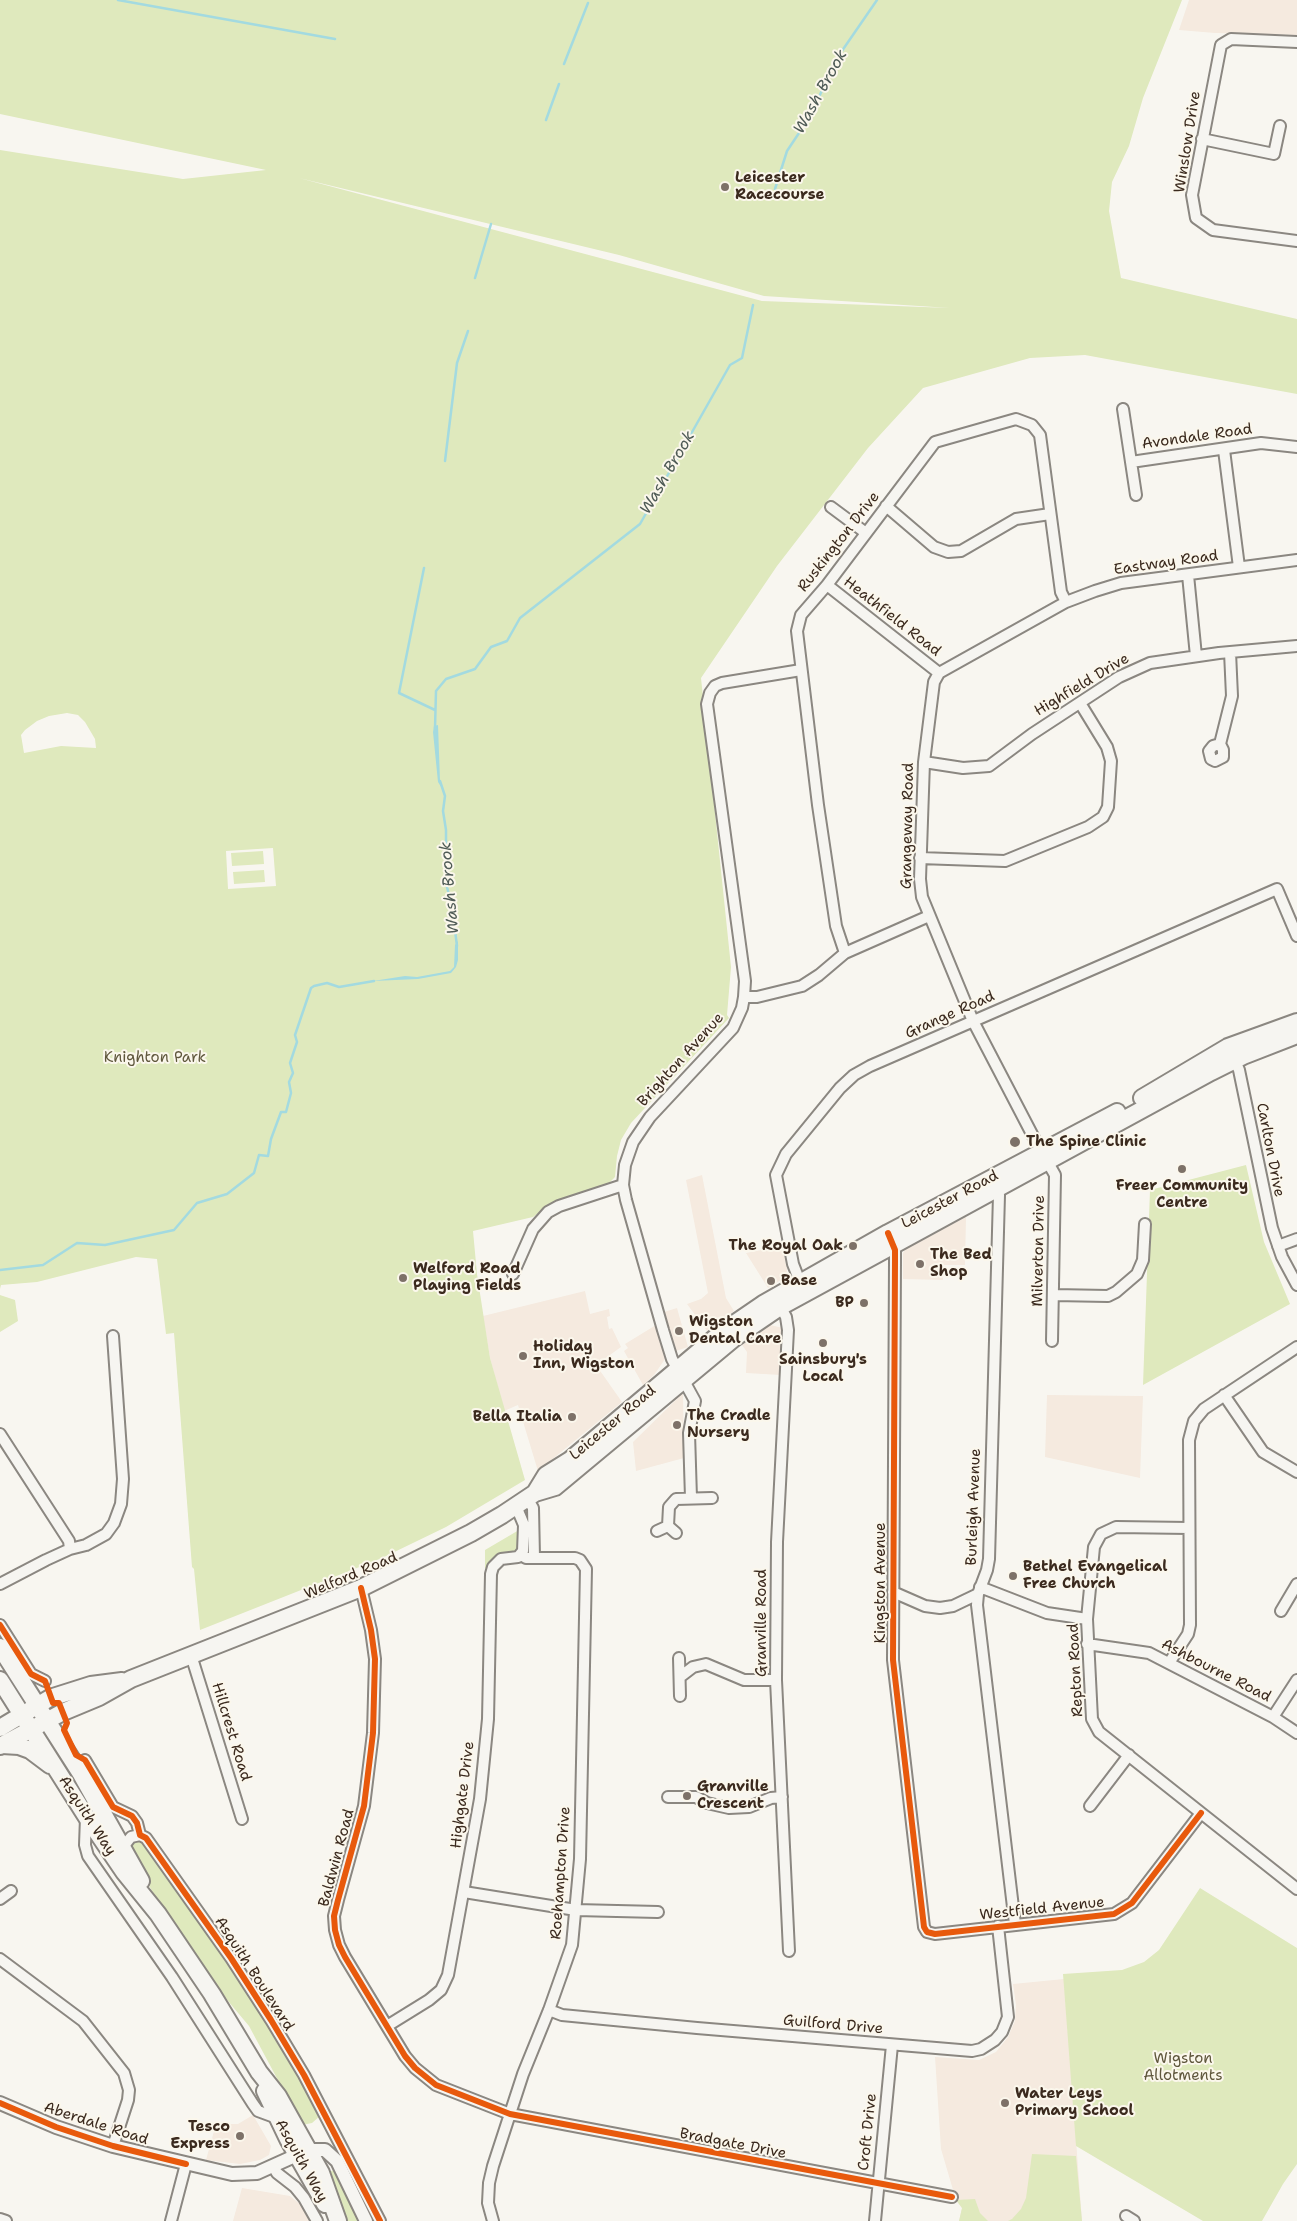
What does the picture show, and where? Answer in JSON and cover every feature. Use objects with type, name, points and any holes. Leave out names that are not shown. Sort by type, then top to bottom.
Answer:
[{"type":"main road","name":"Leicester Road","points":[[526,1499],[546,1475],[570,1460],[680,1375],[722,1332],[1045,1157],[1132,1104],[1297,1022]]},
{"type":"main road","name":"Leicester Road","points":[[1232,1054],[1297,1036]]},
{"type":"main road","name":"Leicester Road","points":[[777,1302],[800,1282],[891,1239]]},
{"type":"main road","name":"Welford Road","points":[[1,1746],[47,1720],[99,1697],[131,1680],[361,1588],[445,1547],[526,1499]]},
{"type":"main road","points":[[0,1647],[30,1709]]},
{"type":"main road","points":[[0,1680],[30,1709]]},
{"type":"main road","name":"Welford Road","points":[[0,1728],[50,1698],[91,1685],[131,1680]]},
{"type":"main road","name":"Asquith Way","points":[[30,1709],[47,1720],[81,1774],[123,1847],[158,1914]]},
{"type":"main road","name":"Asquith Way","points":[[30,1709],[32,1729],[86,1816],[121,1867],[158,1914],[212,1994],[259,2072],[278,2096],[302,2152]]},
{"type":"main road","points":[[1,1746],[30,1750],[59,1773]]},
{"type":"main road","name":"Asquith Way","points":[[259,2072],[268,2101],[277,2118],[302,2152],[321,2173],[337,2221]]},
{"type":"street","name":"Winslow Drive","points":[[1297,42],[1231,39],[1220,45],[1192,195],[1196,218],[1213,230],[1297,241]]},
{"type":"street","points":[[1202,139],[1274,154],[1280,126]]},
{"type":"street","points":[[1123,409],[1136,495]]},
{"type":"street","name":"Ruskington Drive","points":[[845,952],[836,926],[801,670],[797,631],[801,615],[827,585],[934,442],[1016,419],[1032,425],[1040,435],[1061,592],[1066,602]]},
{"type":"street","name":"Avondale Road","points":[[1132,462],[1224,450],[1261,443],[1297,447]]},
{"type":"street","points":[[1224,450],[1239,567]]},
{"type":"street","points":[[886,506],[934,547],[948,552],[966,548],[1016,519],[1050,514]]},
{"type":"street","points":[[831,507],[866,533]]},
{"type":"street","name":"Eastway Road","points":[[939,673],[1066,602],[1121,583],[1297,560]]},
{"type":"street","points":[[1188,575],[1196,656]]},
{"type":"street","name":"Heathfield Road","points":[[827,585],[939,673]]},
{"type":"street","name":"Highfield Drive","points":[[924,762],[963,768],[989,766],[1032,734],[1120,677],[1150,663],[1230,652],[1297,646]]},
{"type":"street","points":[[1220,744],[1232,696],[1230,652]]},
{"type":"street","name":"Brighton Avenue","points":[[690,1498],[689,1433],[695,1401],[670,1354],[623,1184],[625,1165],[633,1142],[650,1117],[733,1028],[742,1008],[744,997],[745,982],[708,704],[710,693],[715,686],[722,683],[801,670]]},
{"type":"street","name":"Grangeway Road","points":[[939,673],[934,682],[924,762],[920,858],[922,897],[973,1021],[1045,1157]]},
{"type":"street","points":[[920,858],[1006,861],[1088,827],[1103,817],[1108,807],[1111,760],[1107,747],[1080,703]]},
{"type":"street","name":"Grange Road","points":[[800,1282],[793,1264],[777,1188],[776,1174],[786,1154],[840,1088],[854,1075],[973,1021],[1277,889],[1297,936]]},
{"type":"street","points":[[744,997],[757,997],[802,986],[819,975],[845,952],[929,916]]},
{"type":"street","name":"Carlton Drive","points":[[1232,1054],[1239,1070],[1267,1210],[1278,1246],[1297,1285]]},
{"type":"street","name":"Milverton Drive","points":[[1045,1157],[1055,1175],[1052,1341]]},
{"type":"street","points":[[513,1274],[532,1229],[548,1212],[559,1206],[623,1184]]},
{"type":"street","name":"Burleigh Avenue","points":[[994,1185],[999,1195],[988,1559],[987,1570],[979,1590],[978,1617],[1015,1924]]},
{"type":"street","points":[[1054,1295],[1108,1296],[1116,1292],[1137,1274],[1143,1260],[1144,1224]]},
{"type":"street","name":"Kingston Avenue","points":[[891,1239],[893,1660],[922,1921],[927,1932]]},
{"type":"street","points":[[1278,1246],[1297,1239]]},
{"type":"street","name":"Granville Road","points":[[777,1302],[786,1317],[788,1330],[777,1542],[776,1680],[789,1951]]},
{"type":"street","points":[[0,1584],[70,1549],[86,1545],[106,1534],[114,1523],[121,1504],[123,1479],[113,1336]]},
{"type":"street","points":[[1169,1662],[1188,1634],[1190,1626],[1189,1440],[1194,1421],[1204,1409],[1297,1347]]},
{"type":"street","points":[[1224,1395],[1263,1452],[1297,1472]]},
{"type":"street","points":[[0,1434],[69,1541],[70,1549]]},
{"type":"street","points":[[676,1533],[668,1526],[668,1512],[672,1502],[680,1498],[712,1498]]},
{"type":"street","points":[[526,1499],[524,1526],[525,1546],[528,1557]]},
{"type":"street","points":[[657,1531],[668,1526]]},
{"type":"street","name":"Repton Road","points":[[1189,1528],[1116,1527],[1100,1534],[1094,1547],[1087,1619],[1092,1719],[1099,1732],[1297,1889]]},
{"type":"street","name":"Highgate Drive","points":[[387,2026],[429,2000],[441,1990],[448,1975],[480,1798],[488,1719],[491,1574],[493,1568],[501,1559],[528,1557]]},
{"type":"street","name":"Roehampton Drive","points":[[493,2221],[488,2202],[489,2183],[523,2074],[549,2010],[572,1945],[580,1859],[586,1569],[580,1560],[575,1558],[528,1557]]},
{"type":"street","points":[[1281,1611],[1293,1599],[1297,1584]]},
{"type":"street","name":"Baldwin Road","points":[[361,1588],[371,1630],[375,1659],[373,1732],[364,1806],[334,1916],[335,1930],[342,1951],[405,2056],[426,2079],[452,2093],[510,2114]]},
{"type":"street","points":[[893,1592],[925,1606],[940,1608],[953,1606],[979,1590],[1047,1613],[1087,1619]]},
{"type":"street","points":[[0,1625],[31,1674],[45,1681]]},
{"type":"street","name":"Ashbourne Road","points":[[1087,1644],[1149,1653],[1273,1717],[1297,1733]]},
{"type":"street","name":"Hillcrest Road","points":[[191,1655],[242,1819]]},
{"type":"street","points":[[679,1658],[680,1696]]},
{"type":"street","points":[[680,1677],[693,1667],[706,1664],[751,1681],[776,1680]]},
{"type":"street","points":[[1273,1717],[1297,1680]]},
{"type":"street","points":[[1090,1806],[1129,1755]]},
{"type":"street","name":"Asquith Boulevard","points":[[85,1760],[113,1808],[132,1816],[137,1823],[140,1835],[146,1838],[271,2020],[304,2075],[380,2221]]},
{"type":"street","points":[[668,1797],[696,1797],[706,1802],[729,1808],[749,1808],[771,1798],[782,1797]]},
{"type":"street","name":"Westfield Avenue","points":[[927,1932],[935,1934],[1114,1914],[1132,1903],[1202,1813]]},
{"type":"street","points":[[86,1816],[85,1845],[88,1856],[172,1977],[253,2104],[258,2110],[277,2118]]},
{"type":"street","points":[[123,1847],[130,1837],[140,1835]]},
{"type":"street","points":[[0,1900],[11,1892]]},
{"type":"street","points":[[464,1892],[576,1910],[658,1912]]},
{"type":"street","name":"Guilford Drive","points":[[549,2010],[562,2014],[972,2052],[981,2049],[995,2040],[1002,2032],[1008,2017],[998,1926]]},
{"type":"street","points":[[0,1959],[83,2022],[124,2074],[129,2090],[128,2100],[113,2146]]},
{"type":"street","name":"Croft Drive","points":[[875,2221],[892,2046]]},
{"type":"street","name":"Aberdale Road","points":[[0,2103],[56,2127],[113,2146],[221,2172],[257,2173],[302,2152]]},
{"type":"street","name":"Bradgate Drive","points":[[510,2114],[952,2197]]},
{"type":"street","points":[[302,2152],[325,2150],[334,2158],[366,2221]]},
{"type":"street","points":[[171,2221],[186,2164]]},
{"type":"street","points":[[273,2166],[277,2173],[295,2187],[304,2198],[317,2221]]},
{"type":"street","points":[[0,2219],[6,2221]]},
{"type":"shaded area","points":[[1189,0],[1297,0],[1297,35],[1179,30]]},
{"type":"shaded area","points":[[702,1175],[726,1298],[734,1311],[707,1331],[687,1304],[701,1299],[708,1293],[686,1180]]},
{"type":"shaded area","points":[[966,1217],[965,1265],[943,1265],[943,1280],[903,1279],[903,1253],[906,1249]]},
{"type":"shaded area","points":[[782,1246],[787,1269],[786,1277],[768,1288],[746,1253]]},
{"type":"shaded area","points":[[585,1291],[590,1314],[609,1309],[610,1316],[607,1317],[609,1329],[612,1328],[621,1347],[596,1365],[622,1402],[538,1471],[518,1405],[504,1411],[490,1358],[483,1316]]},
{"type":"shaded area","points":[[677,1308],[688,1347],[676,1351],[664,1312]]},
{"type":"shaded area","points":[[656,1325],[665,1359],[654,1375],[643,1385],[624,1351],[628,1348],[625,1344]]},
{"type":"shaded area","points":[[770,1325],[783,1328],[781,1375],[746,1373],[747,1352],[742,1345]]},
{"type":"shaded area","points":[[683,1393],[684,1458],[636,1471],[633,1442]]},
{"type":"shaded area","points":[[1047,1395],[1143,1396],[1140,1478],[1045,1457]]},
{"type":"shaded area","name":"Water Leys Primary School","points":[[1064,1979],[1082,2221],[959,2221],[962,2208],[956,2200],[941,2149],[935,2057],[979,2060],[996,2052],[1008,2037],[1015,2021],[1016,2005],[1013,1984]]},
{"type":"shaded area","points":[[253,2115],[271,2146],[269,2155],[260,2160],[240,2164],[206,2160],[216,2124],[238,2124]]},
{"type":"shaded area","points":[[242,2188],[290,2196],[301,2205],[309,2221],[233,2221]]},
{"type":"green space","name":"Knighton Park","points":[[0,0],[1182,0],[1143,98],[1129,146],[1112,182],[1109,211],[1121,278],[1297,319],[1297,394],[1085,355],[1030,358],[923,388],[868,448],[777,566],[701,678],[731,967],[727,1015],[729,1018],[631,1123],[621,1140],[615,1177],[609,1183],[553,1202],[533,1217],[473,1231],[477,1274],[490,1358],[525,1480],[446,1527],[382,1558],[200,1630],[194,1569],[192,1567],[174,1333],[166,1334],[157,1259],[136,1257],[37,1282],[1,1285],[0,1289],[0,150],[183,179],[266,170],[0,114]],"holes":[[[299,178],[619,255],[764,296],[950,308],[762,301]],[[67,713],[78,715],[85,722],[95,739],[96,748],[61,746],[24,753],[21,735],[37,721],[49,716]],[[273,848],[276,886],[228,889],[226,851]]]},
{"type":"green space","points":[[263,851],[264,864],[232,866],[231,853]]},
{"type":"green space","points":[[264,870],[265,882],[234,884],[233,872]]},
{"type":"green space","points":[[1246,1165],[1264,1242],[1290,1304],[1143,1385],[1150,1190]]},
{"type":"green space","points":[[0,1295],[15,1300],[18,1321],[0,1332]]},
{"type":"green space","points":[[519,1530],[518,1550],[512,1554],[500,1554],[485,1569],[485,1550]]},
{"type":"green space","points":[[137,1841],[144,1844],[250,1996],[276,2037],[320,2116],[312,2123],[302,2125],[249,2026],[228,2001],[163,1912],[130,1849],[130,1843]]},
{"type":"green space","name":"Wigston Allotments","points":[[1200,1888],[1297,1948],[1297,2164],[1262,2221],[1203,2221],[1076,2146],[1063,1974],[1122,1970],[1144,1962],[1159,1950]]},
{"type":"green space","points":[[1032,2154],[1076,2156],[1082,2221],[1008,2221],[1021,2209],[1026,2198]]},
{"type":"green space","points":[[334,2170],[358,2221],[348,2221],[326,2173]]},
{"type":"green space","points":[[975,2199],[980,2213],[988,2221],[959,2221],[962,2208],[956,2200]]},
{"type":"water","points":[[438,725],[440,781],[442,788],[438,782],[433,732],[434,726]]},
{"type":"water","points":[[458,941],[458,960],[456,967],[451,973],[418,979],[373,981],[405,976],[417,977],[450,971],[454,967],[455,945]]},
{"type":"waterway","points":[[118,0],[335,39]]},
{"type":"waterway","name":"Wash Brook","points":[[775,189],[787,151],[811,115],[835,61],[877,0]]},
{"type":"waterway","points":[[564,64],[588,3]]},
{"type":"waterway","points":[[546,120],[559,84]]},
{"type":"waterway","points":[[475,278],[491,224]]},
{"type":"waterway","name":"Wash Brook","points":[[435,728],[436,691],[446,679],[475,669],[491,647],[507,641],[520,618],[640,524],[730,365],[742,358],[753,305]]},
{"type":"waterway","points":[[445,461],[457,363],[468,331]]},
{"type":"waterway","points":[[424,568],[399,693],[435,710]]},
{"type":"waterway","name":"Wash Brook","points":[[440,781],[445,796],[443,811],[446,830],[446,883],[452,907],[457,946]]},
{"type":"waterway","name":"Wash Brook","points":[[0,1270],[43,1265],[77,1243],[105,1245],[174,1230],[197,1203],[227,1194],[254,1173],[259,1155],[268,1156],[271,1139],[281,1112],[286,1112],[291,1093],[289,1082],[293,1073],[290,1063],[297,1042],[295,1035],[311,988],[327,983],[339,987],[374,981]]},
{"type":"cycle path","points":[[888,1233],[895,1250],[893,1660],[924,1927],[927,1932],[935,1934],[1114,1914],[1132,1903],[1201,1813]]},
{"type":"cycle path","points":[[361,1588],[371,1630],[375,1659],[373,1733],[364,1806],[334,1916],[335,1930],[345,1957],[405,2056],[415,2068],[436,2085],[510,2114],[952,2197]]},
{"type":"cycle path","points":[[0,1625],[31,1674],[45,1681],[53,1703],[59,1703],[67,1723],[64,1730],[76,1755],[85,1760],[113,1807],[132,1816],[137,1823],[140,1835],[146,1838],[231,1958],[271,2020],[304,2075],[380,2221]]},
{"type":"cycle path","points":[[0,2103],[56,2127],[113,2146],[186,2164]]},
{"type":"place","name":"Leicester Racecourse","points":[[725,187]]},
{"type":"place","name":"The Spine Clinic","points":[[1015,1142]]},
{"type":"place","name":"Freer Community Centre","points":[[1182,1169]]},
{"type":"place","name":"The Royal Oak","points":[[853,1246]]},
{"type":"place","name":"The Bed Shop","points":[[920,1264]]},
{"type":"place","name":"Welford Road Playing Fields","points":[[403,1278]]},
{"type":"place","name":"Base","points":[[771,1281]]},
{"type":"place","name":"BP","points":[[864,1303]]},
{"type":"place","name":"Wigston Dental Care","points":[[679,1331]]},
{"type":"place","name":"Sainsbury's Local","points":[[823,1343]]},
{"type":"place","name":"Holiday Inn, Wigston","points":[[523,1356]]},
{"type":"place","name":"Bella Italia","points":[[572,1417]]},
{"type":"place","name":"The Cradle Nursery","points":[[677,1425]]},
{"type":"place","name":"Bethel Evangelical Free Church","points":[[1013,1576]]},
{"type":"place","name":"Granville Crescent","points":[[687,1796]]},
{"type":"place","name":"Water Leys Primary School","points":[[1005,2103]]},
{"type":"place","name":"Tesco Express","points":[[240,2136]]}]
